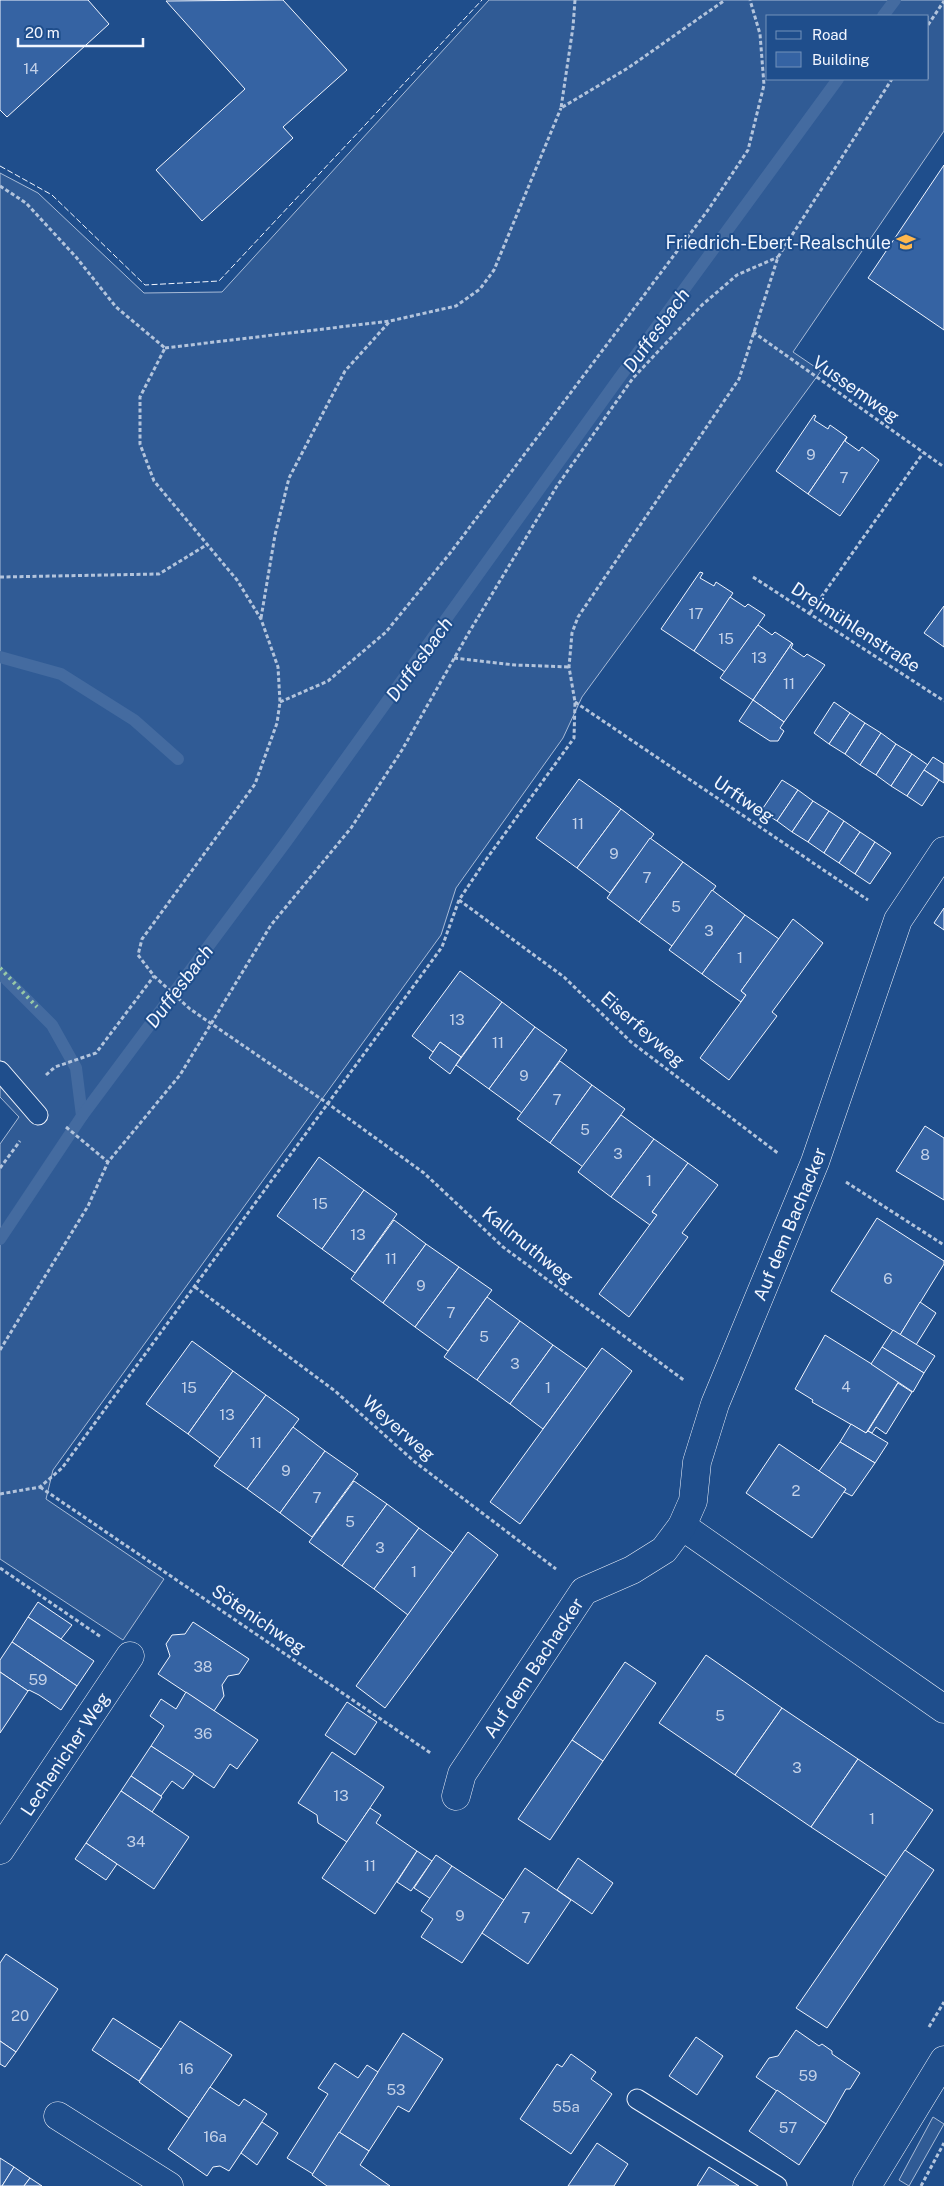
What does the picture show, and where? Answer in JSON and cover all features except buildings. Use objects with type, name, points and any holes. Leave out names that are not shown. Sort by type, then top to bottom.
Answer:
[{"type":"street","name":"Auf dem Bachacker","points":[[459,1785],[584,1591],[632,1570],[664,1550],[682,1526],[693,1501],[697,1462],[715,1404],[812,1169],[898,920],[944,851]]},
{"type":"street","points":[[682,1526],[944,1709]]},
{"type":"street","name":"Lechenicher Weg","points":[[0,1850],[130,1656]]},
{"type":"street","points":[[867,2186],[944,2060]]},
{"type":"street","points":[[58,2116],[170,2186]]},
{"type":"lane","points":[[0,1071],[38,1115]]},
{"type":"lane","points":[[637,2100],[777,2186]]},
{"type":"path","points":[[0,186],[26,203],[76,257],[116,307],[165,348],[390,321],[456,306],[480,289],[494,270],[561,108],[575,0]]},
{"type":"path","points":[[561,108],[628,68],[725,0]]},
{"type":"path","points":[[165,348],[140,397],[140,444],[154,481],[237,580],[261,619],[278,667],[280,702],[328,681],[386,632],[544,430],[718,195],[748,150],[764,85],[760,34],[750,0]]},
{"type":"path","points":[[929,24],[944,1]]},
{"type":"path","points":[[0,1494],[40,1487],[62,1468],[442,947],[459,900],[574,738],[575,702],[569,667],[572,633],[578,617],[739,379],[778,257],[891,80]]},
{"type":"path","points":[[0,1350],[88,1206],[108,1162],[180,1076],[271,925],[351,828],[402,750],[454,658],[557,486],[633,378],[702,305],[737,275],[778,257]]},
{"type":"path","points":[[261,619],[275,535],[289,478],[345,371],[390,321]]},
{"type":"path","name":"Vussemweg","points":[[753,332],[944,467]]},
{"type":"path","points":[[810,613],[923,453]]},
{"type":"path","points":[[0,577],[159,574],[208,544]]},
{"type":"path","name":"Dreimühlenstraße","points":[[753,577],[944,701]]},
{"type":"path","points":[[454,658],[515,665],[569,667]]},
{"type":"path","name":"Kallmuthweg","points":[[280,702],[277,723],[255,784],[142,939],[138,954],[154,976],[190,1008],[424,1173],[503,1247],[715,1404]]},
{"type":"path","name":"Urftweg","points":[[575,702],[898,920]]},
{"type":"path","name":"Eiserfeyweg","points":[[459,900],[564,977],[631,1042],[812,1169],[944,1245]]},
{"type":"path","points":[[55,1067],[96,1053],[154,976]]},
{"type":"path","points":[[62,1124],[108,1162]]},
{"type":"path","name":"Weyerweg","points":[[195,1287],[335,1390],[415,1462],[584,1591]]},
{"type":"path","name":"Sötenichweg","points":[[40,1487],[459,1785]]},
{"type":"path","points":[[0,1568],[130,1656]]},
{"type":"path","points":[[920,2186],[944,2144]]},
{"type":"shaded area","points":[[489,0],[944,0],[944,131],[793,352],[821,371],[582,697],[563,738],[456,888],[441,935],[53,1470],[46,1499],[164,1579],[123,1640],[0,1559],[0,1144],[19,1117],[0,1097],[0,173],[38,193],[144,293],[222,292]]},
{"type":"shaded area","points":[[933,2117],[944,2124],[909,2186],[899,2180]]},
{"type":"waterway","name":"Duffesbach","points":[[884,15],[895,0]]},
{"type":"waterway","name":"Duffesbach","points":[[0,1239],[82,1116],[286,842],[617,381],[837,80]]},
{"type":"waterway","points":[[0,657],[61,674],[134,720],[178,759]]},
{"type":"waterway","points":[[0,973],[52,1025],[76,1068],[82,1116]]},
{"type":"hedge","points":[[0,968],[37,1007]]},
{"type":"fence","points":[[0,166],[52,195],[145,285],[219,281],[482,0]]},
{"type":"place","name":"Friedrich-Ebert-Realschule","points":[[906,242]]}]
